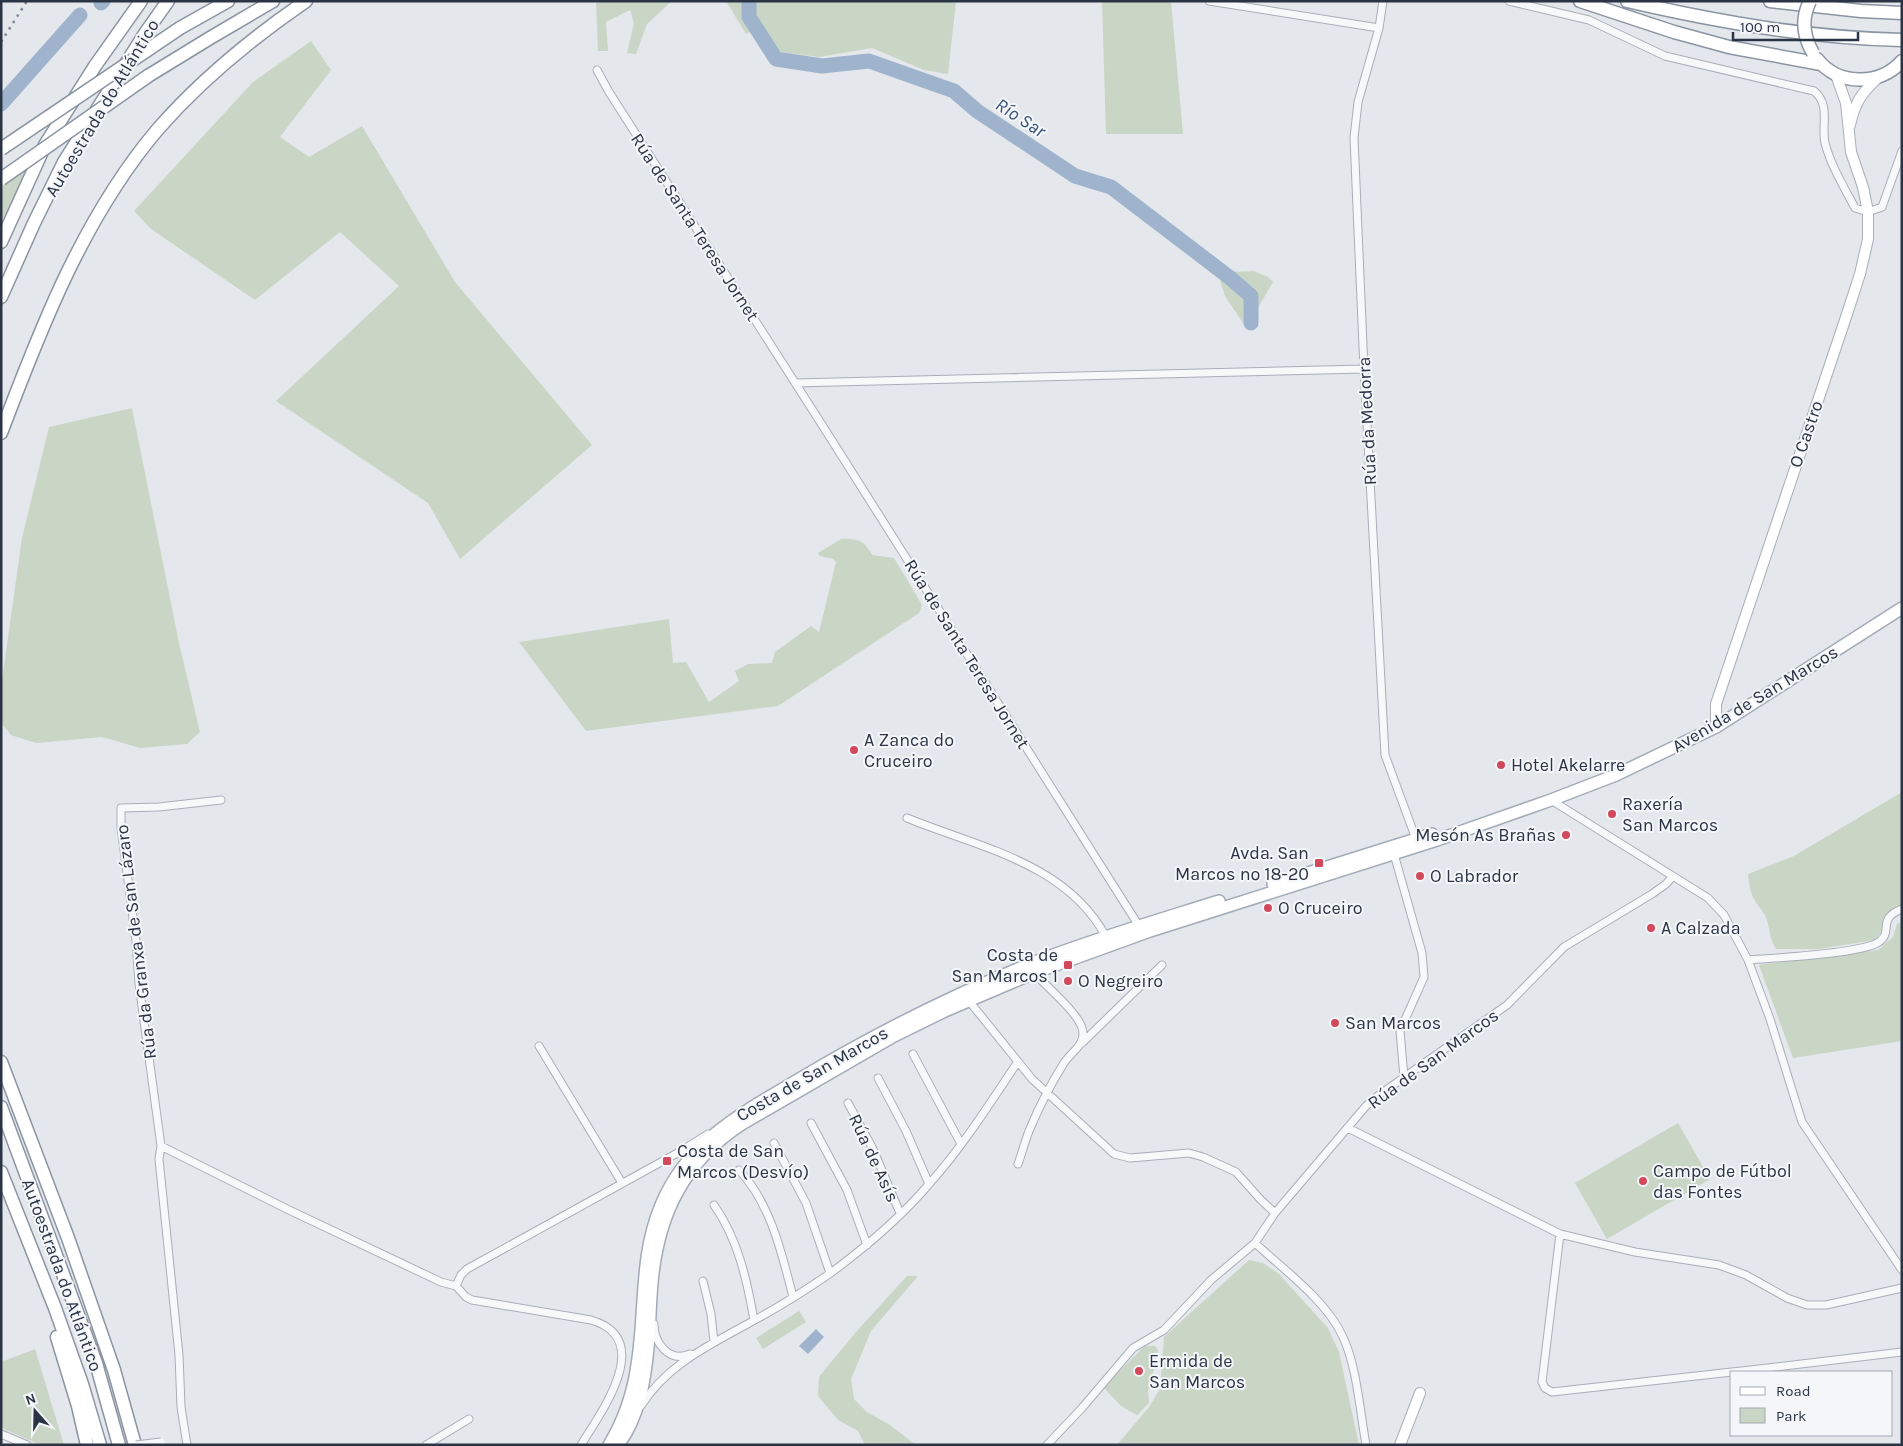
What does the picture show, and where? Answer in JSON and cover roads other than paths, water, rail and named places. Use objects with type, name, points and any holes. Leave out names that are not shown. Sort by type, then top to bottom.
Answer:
[{"type":"highway","name":"Autoestrada do Atlántico","points":[[1,242],[45,145],[95,66],[140,1]]},
{"type":"highway","name":"Autoestrada do Atlántico","points":[[1,297],[64,162],[146,32],[168,1]]},
{"type":"highway","points":[[1,149],[180,28],[228,1]]},
{"type":"highway","points":[[1,179],[148,76],[273,1]]},
{"type":"highway","points":[[1,433],[29,358],[69,272],[100,212],[133,162],[158,130],[191,94],[263,30],[306,1]]},
{"type":"highway","points":[[1580,1],[1674,32],[1729,47],[1821,64]]},
{"type":"highway","points":[[1627,1],[1782,32],[1864,39],[1902,40]]},
{"type":"highway","points":[[1770,1],[1852,10],[1902,13]]},
{"type":"highway","points":[[1810,1],[1806,9],[1804,27],[1806,39],[1821,64],[1836,75],[1859,80],[1880,77],[1899,67]]},
{"type":"highway","points":[[1,306],[8,284]]},
{"type":"highway","points":[[1,1062],[68,1238],[114,1370],[131,1429],[137,1434],[137,1445]]},
{"type":"highway","name":"Autoestrada do Atlántico","points":[[1,1107],[96,1363],[119,1445]]},
{"type":"highway","name":"Autoestrada do Atlántico","points":[[1,1172],[56,1308],[82,1384],[100,1445]]},
{"type":"highway","points":[[56,1308],[54,1328],[78,1406],[87,1445]]},
{"type":"main road","name":"Avenida de San Marcos","points":[[1027,969],[1081,955],[1227,906],[1437,840],[1616,775],[1716,727],[1902,608]]},
{"type":"main road","name":"Avenida de San Marcos","points":[[1027,969],[1106,937],[1139,926],[1416,838],[1518,811]]},
{"type":"main road","points":[[1394,854],[1402,847],[1411,844],[1416,838],[1421,841],[1429,838],[1437,840]]},
{"type":"main road","points":[[1081,955],[1095,945],[1133,932],[1139,926],[1147,928],[1200,911],[1227,906]]},
{"type":"main road","points":[[973,1006],[972,994],[1027,969]]},
{"type":"main road","name":"Costa de San Marcos","points":[[618,1445],[625,1435],[642,1389],[652,1282],[661,1230],[680,1186],[726,1129],[894,1036],[945,1011],[973,1006],[983,995],[1027,969]]},
{"type":"main road","name":"Costa de San Marcos","points":[[609,1445],[622,1420],[633,1388],[637,1366],[649,1238],[660,1205],[686,1159],[726,1129],[836,1057],[914,1016],[1027,969]]},
{"type":"main road","points":[[914,1016],[936,1010],[961,999],[973,1006]]},
{"type":"main road","points":[[680,1186],[680,1178],[686,1159]]},
{"type":"street","points":[[1209,1],[1379,28]]},
{"type":"street","name":"Rúa da Medorra","points":[[1383,1],[1379,28],[1358,102],[1354,138],[1364,369],[1385,755],[1416,838]]},
{"type":"street","points":[[1509,1],[1589,20],[1665,56],[1814,91],[1819,95],[1823,103],[1825,140],[1830,161],[1855,208],[1868,212],[1882,207],[1902,151]]},
{"type":"street","name":"Rúa de Santa Teresa Jornet","points":[[597,70],[609,92],[1139,926]]},
{"type":"street","name":"O Castro","points":[[1716,727],[1716,704],[1860,274],[1868,239],[1868,212],[1863,186],[1850,152],[1846,103],[1836,75]]},
{"type":"street","name":"O Castro","points":[[1848,139],[1856,102],[1866,89],[1880,77]]},
{"type":"street","points":[[794,383],[1364,369]]},
{"type":"street","name":"Rúa da Granxa de San Lázaro","points":[[187,1445],[181,1407],[179,1355],[159,1160],[161,1146],[139,984],[136,941],[121,828],[121,808],[159,807],[221,800]]},
{"type":"street","points":[[1551,800],[1708,898],[1724,915],[1748,960],[1770,1019],[1802,1122],[1902,1270]]},
{"type":"street","points":[[907,818],[945,834],[1014,858],[1048,876],[1078,898],[1097,920],[1106,937]]},
{"type":"street","points":[[1394,854],[1422,953],[1424,977],[1400,1031],[1404,1077]]},
{"type":"street","name":"Rúa de San Marcos","points":[[1047,1445],[1133,1348],[1164,1330],[1211,1280],[1255,1243],[1275,1213],[1366,1106],[1378,1095],[1507,1005],[1564,946],[1652,894],[1666,884],[1673,876]]},
{"type":"street","points":[[1748,960],[1864,948],[1881,939],[1885,933],[1889,916],[1902,910]]},
{"type":"street","points":[[1018,1164],[1028,1132],[1046,1091],[1066,1060],[1162,965]]},
{"type":"street","points":[[1027,969],[1080,1021],[1084,1035],[1081,1044]]},
{"type":"street","points":[[973,1006],[1032,1079],[1114,1154],[1130,1158],[1189,1153],[1203,1157],[1236,1172],[1275,1213]]},
{"type":"street","points":[[538,1046],[622,1183]]},
{"type":"street","points":[[913,1054],[961,1144]]},
{"type":"street","points":[[652,1282],[655,1307],[654,1327],[657,1339],[668,1353],[678,1357],[683,1357],[704,1348],[793,1297],[830,1273],[867,1245],[929,1184],[961,1144],[1017,1062]]},
{"type":"street","points":[[878,1078],[906,1131],[929,1184]]},
{"type":"street","name":"Rúa de Asís","points":[[848,1103],[873,1149],[900,1214]]},
{"type":"street","points":[[811,1123],[847,1190],[867,1245]]},
{"type":"street","points":[[1348,1128],[1560,1234],[1635,1252],[1719,1265],[1746,1275],[1786,1298],[1807,1305],[1826,1305],[1902,1288]]},
{"type":"street","points":[[774,1143],[806,1203],[830,1273]]},
{"type":"street","points":[[161,1146],[441,1282],[456,1286],[466,1297],[472,1300],[591,1320],[604,1325],[613,1333],[619,1343],[621,1367],[614,1391],[581,1445]]},
{"type":"street","points":[[456,1286],[467,1269],[622,1183],[666,1159],[686,1159]]},
{"type":"street","points":[[739,1170],[745,1176],[771,1222],[786,1267],[793,1297]]},
{"type":"street","points":[[714,1205],[729,1231],[741,1261],[754,1320]]},
{"type":"street","points":[[1560,1234],[1542,1382],[1546,1388],[1552,1392],[1588,1389],[1730,1372]]},
{"type":"street","points":[[1255,1243],[1321,1303],[1344,1338],[1352,1361],[1366,1445]]},
{"type":"street","points":[[703,1281],[711,1314],[714,1342]]},
{"type":"street","points":[[632,1418],[650,1391],[660,1380],[704,1348]]},
{"type":"street","points":[[1740,1371],[1902,1352]]},
{"type":"street","points":[[1400,1445],[1420,1393]]},
{"type":"street","points":[[426,1445],[469,1419]]},
{"type":"street","points":[[1,1434],[27,1445]]},
{"type":"street","points":[[137,1445],[161,1442],[168,1445]]},
{"type":"water","points":[[816,1329],[824,1337],[808,1354],[799,1346]]},
{"type":"waterway","name":"Río Sar","points":[[749,1],[749,17],[776,59],[822,66],[869,61],[954,91],[977,111],[1075,176],[1111,187],[1251,296],[1251,323]]},
{"type":"waterway","name":"Río Sar","points":[[1,104],[80,15]]},
{"type":"railway","points":[[1,42],[27,1]]},
{"type":"place","name":"A Zanca do Cruceiro","points":[[854,750]]},
{"type":"place","name":"Hotel Akelarre","points":[[1501,765]]},
{"type":"place","name":"Raxería San Marcos","points":[[1612,814]]},
{"type":"place","name":"Mesón As Brañas","points":[[1566,835]]},
{"type":"place","name":"Avda. San Marcos nº 18-20","points":[[1319,863]]},
{"type":"place","name":"O Labrador","points":[[1420,876]]},
{"type":"place","name":"O Cruceiro","points":[[1268,908]]},
{"type":"place","name":"A Calzada","points":[[1651,928]]},
{"type":"place","name":"Costa de San Marcos 1","points":[[1068,965]]},
{"type":"place","name":"O Negreiro","points":[[1068,981]]},
{"type":"place","name":"San Marcos","points":[[1335,1023]]},
{"type":"place","name":"Costa de San Marcos (Desvío)","points":[[667,1161]]},
{"type":"place","name":"Campo de Fútbol das Fontes","points":[[1643,1181]]},
{"type":"place","name":"Ermida de San Marcos","points":[[1139,1371]]}]
